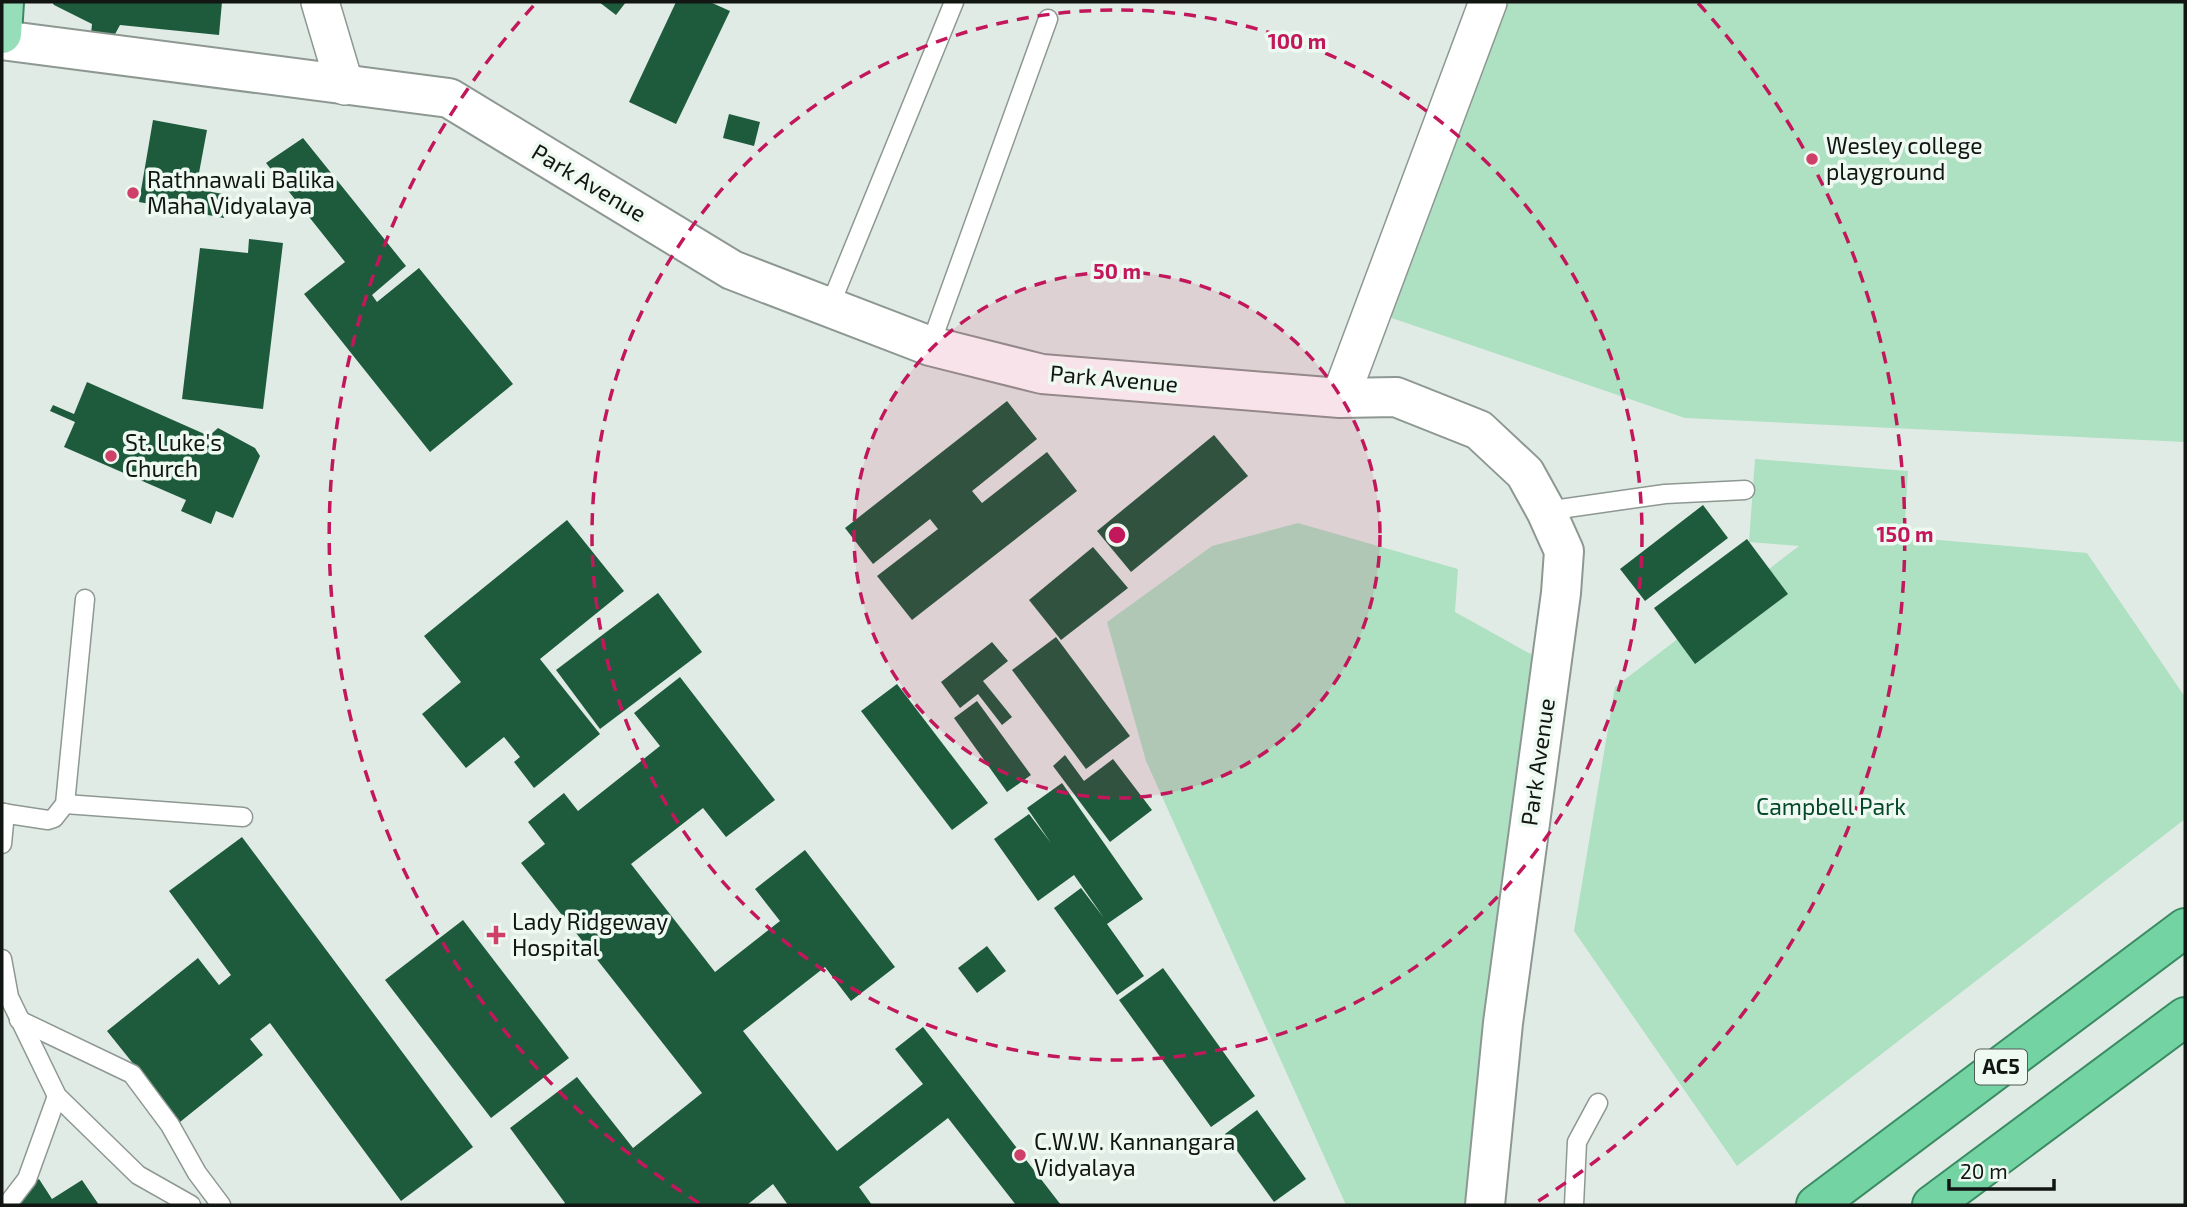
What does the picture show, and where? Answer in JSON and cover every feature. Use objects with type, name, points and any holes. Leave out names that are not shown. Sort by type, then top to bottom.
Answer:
[{"type":"highway","name":"AC5","points":[[1816,1205],[2185,928]]},
{"type":"highway","points":[[1932,1205],[2185,1017]]},
{"type":"main road","points":[[2,34],[4,2]]},
{"type":"street","points":[[320,2],[345,86]]},
{"type":"street","points":[[1340,398],[1488,2]]},
{"type":"street","name":"Park Avenue","points":[[2,40],[449,98],[732,270],[930,346],[1042,374],[1340,398],[1396,397],[1479,430],[1525,473],[1564,551],[1561,593],[1503,1023],[1485,1205]]},
{"type":"lane","points":[[829,308],[954,2]]},
{"type":"lane","points":[[930,346],[1048,19]]},
{"type":"lane","points":[[1546,511],[1665,494],[1745,490]]},
{"type":"lane","points":[[2,844],[4,813],[47,820],[54,818],[65,804],[85,599]]},
{"type":"lane","points":[[65,804],[243,817]]},
{"type":"lane","points":[[2,959],[9,998],[57,1096],[138,1175],[191,1205]]},
{"type":"lane","points":[[19,1020],[132,1074],[170,1125],[197,1173],[221,1205]]},
{"type":"lane","points":[[7,1205],[27,1180],[57,1096]]},
{"type":"lane","points":[[1574,1205],[1577,1142],[1598,1103]]},
{"type":"green space","name":"Wesley college playground","points":[[1497,2],[2184,2],[2185,442],[1685,418],[1380,314]]},
{"type":"green space","name":"Campbell Park","points":[[1755,459],[1908,471],[1904,537],[2087,553],[2185,697],[2185,819],[1737,1166],[1574,931],[1615,687],[1799,546],[1749,542]]},
{"type":"green space","points":[[1298,523],[1458,569],[1455,612],[1536,657],[1471,1205],[1346,1205],[1146,761],[1107,622],[1212,546]]},
{"type":"building","points":[[52,2],[222,2],[219,35],[120,25],[114,36],[91,34],[92,24]]},
{"type":"building","points":[[599,2],[626,2],[616,15]]},
{"type":"building","points":[[676,2],[710,2],[730,11],[676,124],[629,102]]},
{"type":"building","points":[[729,114],[760,122],[754,146],[723,138]]},
{"type":"building","points":[[153,120],[207,130],[196,189],[228,195],[224,218],[139,202]]},
{"type":"building","points":[[303,138],[406,266],[372,295],[377,302],[419,268],[513,384],[430,452],[304,294],[345,262],[266,163]]},
{"type":"building","points":[[249,239],[283,243],[263,409],[182,399],[200,248],[248,253]]},
{"type":"building","points":[[87,382],[209,436],[218,428],[255,448],[260,456],[233,518],[216,511],[211,524],[181,511],[186,500],[64,447],[75,422],[50,411],[53,405],[74,414]]},
{"type":"building","points":[[1007,401],[1037,439],[972,491],[982,503],[1047,452],[1077,491],[912,620],[877,576],[938,529],[930,519],[873,564],[845,528]]},
{"type":"building","points":[[1214,435],[1248,476],[1131,572],[1097,531]]},
{"type":"building","points":[[1703,505],[1728,538],[1645,601],[1620,569]]},
{"type":"building","points":[[567,520],[624,591],[540,659],[600,734],[534,788],[514,762],[520,757],[504,737],[466,768],[422,714],[461,682],[424,636]]},
{"type":"building","points":[[1747,539],[1788,594],[1695,664],[1654,608]]},
{"type":"building","points":[[1093,547],[1128,588],[1061,640],[1029,600]]},
{"type":"building","points":[[658,593],[702,652],[600,729],[556,670]]},
{"type":"building","points":[[1056,637],[1130,736],[1086,769],[1012,670]]},
{"type":"building","points":[[992,642],[1008,661],[983,681],[1012,717],[1002,725],[978,694],[960,708],[941,682]]},
{"type":"building","points":[[680,677],[775,800],[726,837],[703,808],[631,864],[715,972],[780,921],[755,889],[805,850],[895,967],[851,1001],[825,967],[743,1031],[837,1151],[923,1084],[895,1049],[923,1027],[1061,1205],[1016,1205],[948,1118],[859,1187],[872,1205],[788,1205],[773,1184],[747,1205],[563,1205],[565,1203],[510,1128],[577,1077],[633,1148],[702,1093],[521,863],[545,844],[528,822],[564,793],[578,811],[660,746],[634,713]]},
{"type":"building","points":[[897,684],[988,803],[952,830],[861,711]]},
{"type":"building","points":[[977,701],[1031,775],[1007,792],[954,718]]},
{"type":"building","points":[[1065,755],[1084,781],[1113,759],[1152,810],[1110,842],[1053,766]]},
{"type":"building","points":[[1062,783],[1143,899],[1107,924],[1144,976],[1117,995],[1054,908],[1081,888],[1104,918],[1074,875],[1038,901],[994,839],[1029,814],[1051,843],[1027,808]]},
{"type":"building","points":[[242,837],[473,1147],[401,1201],[270,1023],[250,1039],[263,1055],[180,1122],[107,1031],[198,958],[219,985],[231,975],[169,891]]},
{"type":"building","points":[[463,920],[569,1058],[491,1118],[385,980]]},
{"type":"building","points":[[987,946],[1006,971],[977,993],[958,968]]},
{"type":"building","points":[[1163,968],[1255,1096],[1211,1127],[1119,1000]]},
{"type":"building","points":[[1257,1110],[1306,1179],[1274,1202],[1225,1134]]},
{"type":"building","points":[[39,1179],[52,1199],[82,1180],[99,1205],[3,1203]]},
{"type":"place","name":"Wesley college playground","points":[[1812,159]]},
{"type":"place","name":"Rathnawali Balika Maha Vidyalaya","points":[[133,193]]},
{"type":"place","name":"St. Luke's Church","points":[[111,456]]},
{"type":"place","name":"Lady Ridgeway Hospital","points":[[496,935]]},
{"type":"place","name":"C.W.W. Kannangara Vidyalaya","points":[[1020,1155]]}]
